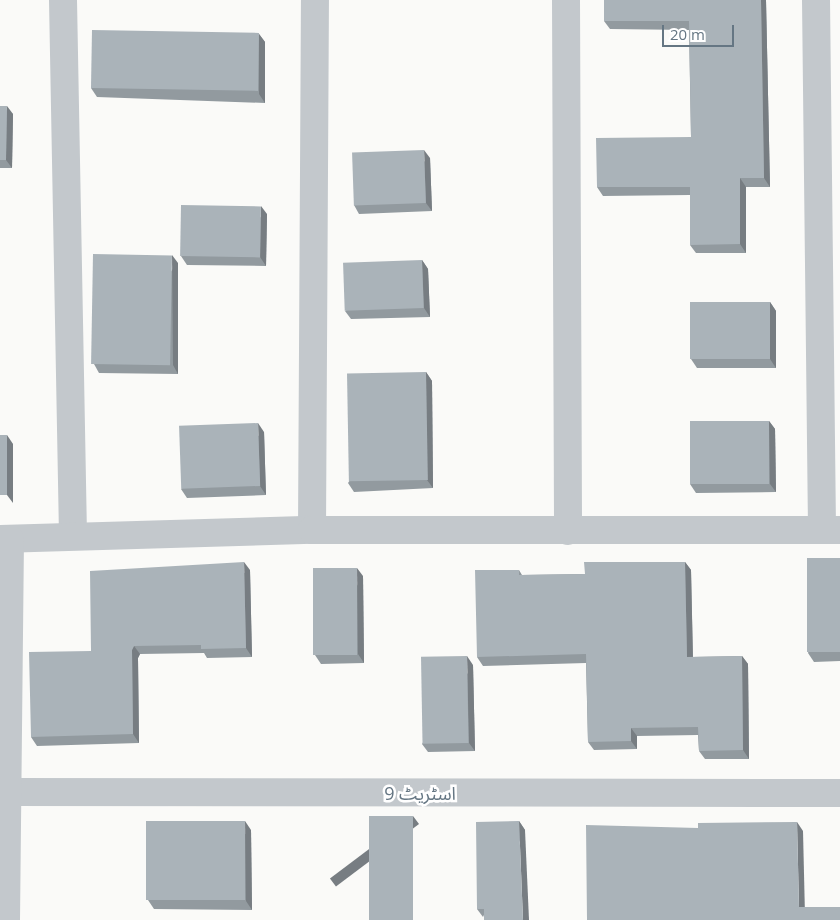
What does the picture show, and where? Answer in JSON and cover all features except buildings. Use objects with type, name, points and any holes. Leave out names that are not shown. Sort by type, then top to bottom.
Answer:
[{"type":"street","points":[[62,0],[73,536]]},
{"type":"street","points":[[312,530],[315,0]]},
{"type":"street","points":[[566,0],[568,531]]},
{"type":"street","points":[[6,920],[3,792],[5,539],[312,530],[831,530],[816,0]]},
{"type":"street","name":"اسٹریٹ 9","points":[[3,792],[840,793]]}]
